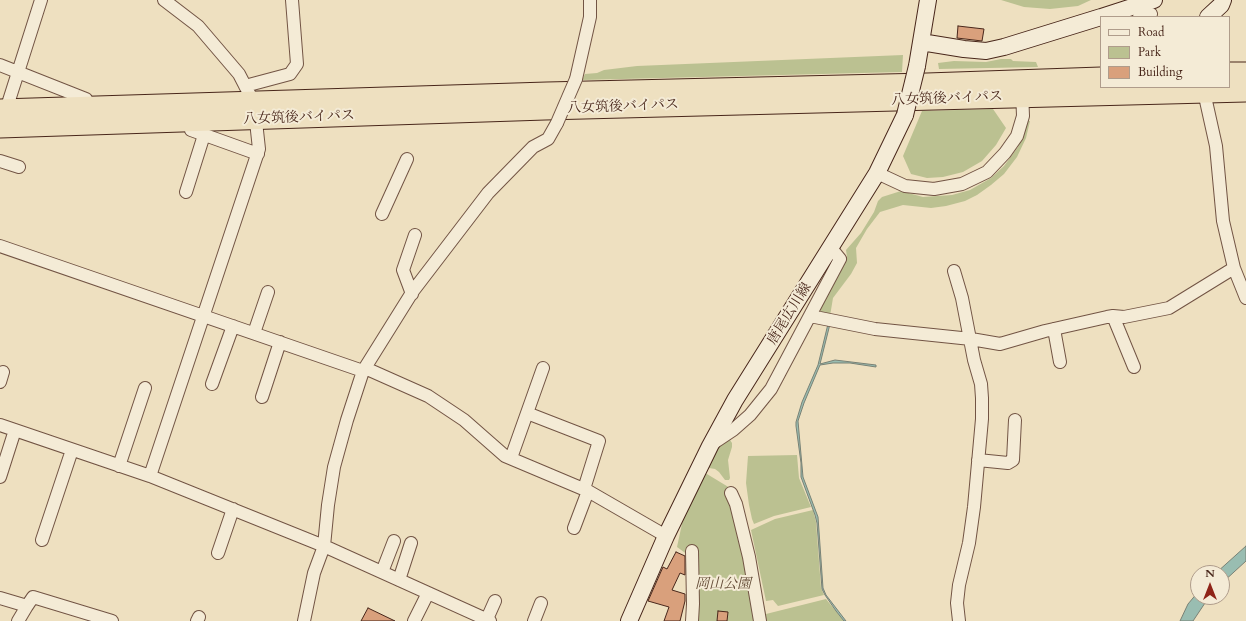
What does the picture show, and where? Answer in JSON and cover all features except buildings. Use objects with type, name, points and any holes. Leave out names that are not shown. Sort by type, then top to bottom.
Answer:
[{"type":"highway","points":[[1230,74],[1246,73]]},
{"type":"highway","name":"八女筑後バイパス","points":[[1022,88],[1100,78]]},
{"type":"highway","name":"八女筑後バイパス","points":[[2,116],[87,108],[927,84],[1022,88],[1246,91]]},
{"type":"highway","name":"八女筑後バイパス","points":[[2,116],[252,103]]},
{"type":"main road","name":"唐尾広川線","points":[[628,621],[666,536],[710,446],[735,400],[877,173],[906,114],[917,66],[928,0]]},
{"type":"main road","points":[[1209,16],[1221,5],[1223,0]]},
{"type":"main road","points":[[1108,16],[1153,7]]},
{"type":"main road","points":[[921,42],[986,51],[1100,18]]},
{"type":"street","points":[[2,116],[41,0]]},
{"type":"street","points":[[150,476],[259,149],[252,103],[239,74],[198,26],[164,0]]},
{"type":"street","points":[[252,103],[290,74],[297,64],[292,0]]},
{"type":"street","points":[[304,621],[314,573],[324,546],[334,467],[347,420],[364,370],[412,294],[488,193],[533,148],[548,139],[557,123],[576,79],[590,17],[590,0]]},
{"type":"street","points":[[1140,16],[1153,7]]},
{"type":"street","points":[[0,65],[86,99],[87,108]]},
{"type":"street","points":[[877,173],[905,186],[934,189],[962,184],[987,172],[1005,153],[1016,136],[1023,116],[1022,88]]},
{"type":"street","points":[[1203,90],[1216,146],[1224,221],[1234,268],[1246,298]]},
{"type":"street","points":[[191,128],[191,130],[258,154]]},
{"type":"street","points":[[186,192],[204,135]]},
{"type":"street","points":[[382,214],[407,159]]},
{"type":"street","points":[[0,161],[19,167]]},
{"type":"street","points":[[412,294],[403,270],[415,235]]},
{"type":"street","points":[[0,246],[364,370],[428,396],[464,420],[505,456],[586,490],[666,536]]},
{"type":"street","points":[[710,446],[733,430],[750,415],[771,389],[840,259],[831,248]]},
{"type":"street","points":[[810,316],[875,330],[971,339],[1000,344],[1113,316],[1124,317],[1169,308],[1234,268]]},
{"type":"street","points":[[954,271],[962,298],[974,360],[981,384],[982,398],[982,419],[969,543],[959,584],[957,603],[959,621]]},
{"type":"street","points":[[254,333],[268,292]]},
{"type":"street","points":[[1113,316],[1134,367]]},
{"type":"street","points":[[212,384],[233,326]]},
{"type":"street","points":[[1054,330],[1060,362]]},
{"type":"street","points":[[262,397],[280,342]]},
{"type":"street","points":[[511,458],[543,368]]},
{"type":"street","points":[[119,466],[145,388]]},
{"type":"street","points":[[527,413],[599,441],[574,528]]},
{"type":"street","points":[[978,460],[1008,463],[1013,460],[1015,420]]},
{"type":"street","points":[[0,425],[150,476],[233,509],[324,546],[489,620],[495,601]]},
{"type":"street","points":[[0,477],[15,430]]},
{"type":"street","points":[[42,540],[72,450]]},
{"type":"street","points":[[731,493],[736,504],[749,557],[760,621]]},
{"type":"street","points":[[218,553],[233,509]]},
{"type":"street","points":[[382,572],[394,541]]},
{"type":"street","points":[[399,580],[411,543]]},
{"type":"street","points":[[692,551],[692,621]]},
{"type":"street","points":[[414,621],[428,593]]},
{"type":"street","points":[[18,621],[33,597],[76,616],[112,621]]},
{"type":"street","points":[[0,598],[27,606]]},
{"type":"street","points":[[534,621],[541,603]]},
{"type":"green space","points":[[1001,0],[1091,0],[1078,6],[1050,9],[1024,7]]},
{"type":"green space","points":[[903,55],[902,72],[582,80],[585,74],[637,66]]},
{"type":"green space","points":[[1001,59],[1036,62],[1038,67],[939,69],[938,63],[954,61],[986,62]]},
{"type":"green space","points":[[993,109],[1006,128],[996,145],[982,161],[963,172],[943,177],[927,178],[911,174],[903,156],[922,111]]},
{"type":"green space","points":[[1028,121],[1030,121],[1026,138],[1017,157],[1004,174],[977,195],[965,201],[946,206],[931,208],[903,205],[880,212],[867,229],[856,248],[857,263],[851,274],[833,298],[830,316],[825,317],[820,312],[821,307],[847,257],[846,250],[861,233],[874,212],[878,201],[882,197],[901,191],[923,197],[952,195],[970,190],[991,178],[1004,166],[1018,147]]},
{"type":"green space","points":[[730,440],[732,447],[728,460],[730,478],[729,480],[725,480],[719,472],[715,469],[709,468],[708,465],[718,445]]},
{"type":"green space","points":[[797,455],[799,478],[811,507],[774,516],[754,524],[749,505],[746,483],[748,456]]},
{"type":"green space","name":"岡山公園","points":[[702,471],[735,491],[744,515],[766,614],[826,599],[844,621],[686,621],[688,615],[688,555],[677,547],[686,505]]},
{"type":"green space","points":[[813,510],[816,522],[821,588],[824,595],[778,606],[773,600],[766,601],[751,530],[775,519]]},
{"type":"water","points":[[828,324],[830,324],[820,364],[835,360],[876,365],[876,367],[850,363],[833,363],[820,365],[798,421],[803,477],[818,517],[823,588],[826,595],[846,621],[844,621],[836,611],[822,589],[817,523],[801,477],[801,463],[796,426],[802,402],[818,365]]},
{"type":"water","points":[[1246,546],[1246,561],[1230,576],[1230,565],[1225,565]]},
{"type":"water","points":[[1190,602],[1190,605],[1204,605],[1193,621],[1180,621]]}]
